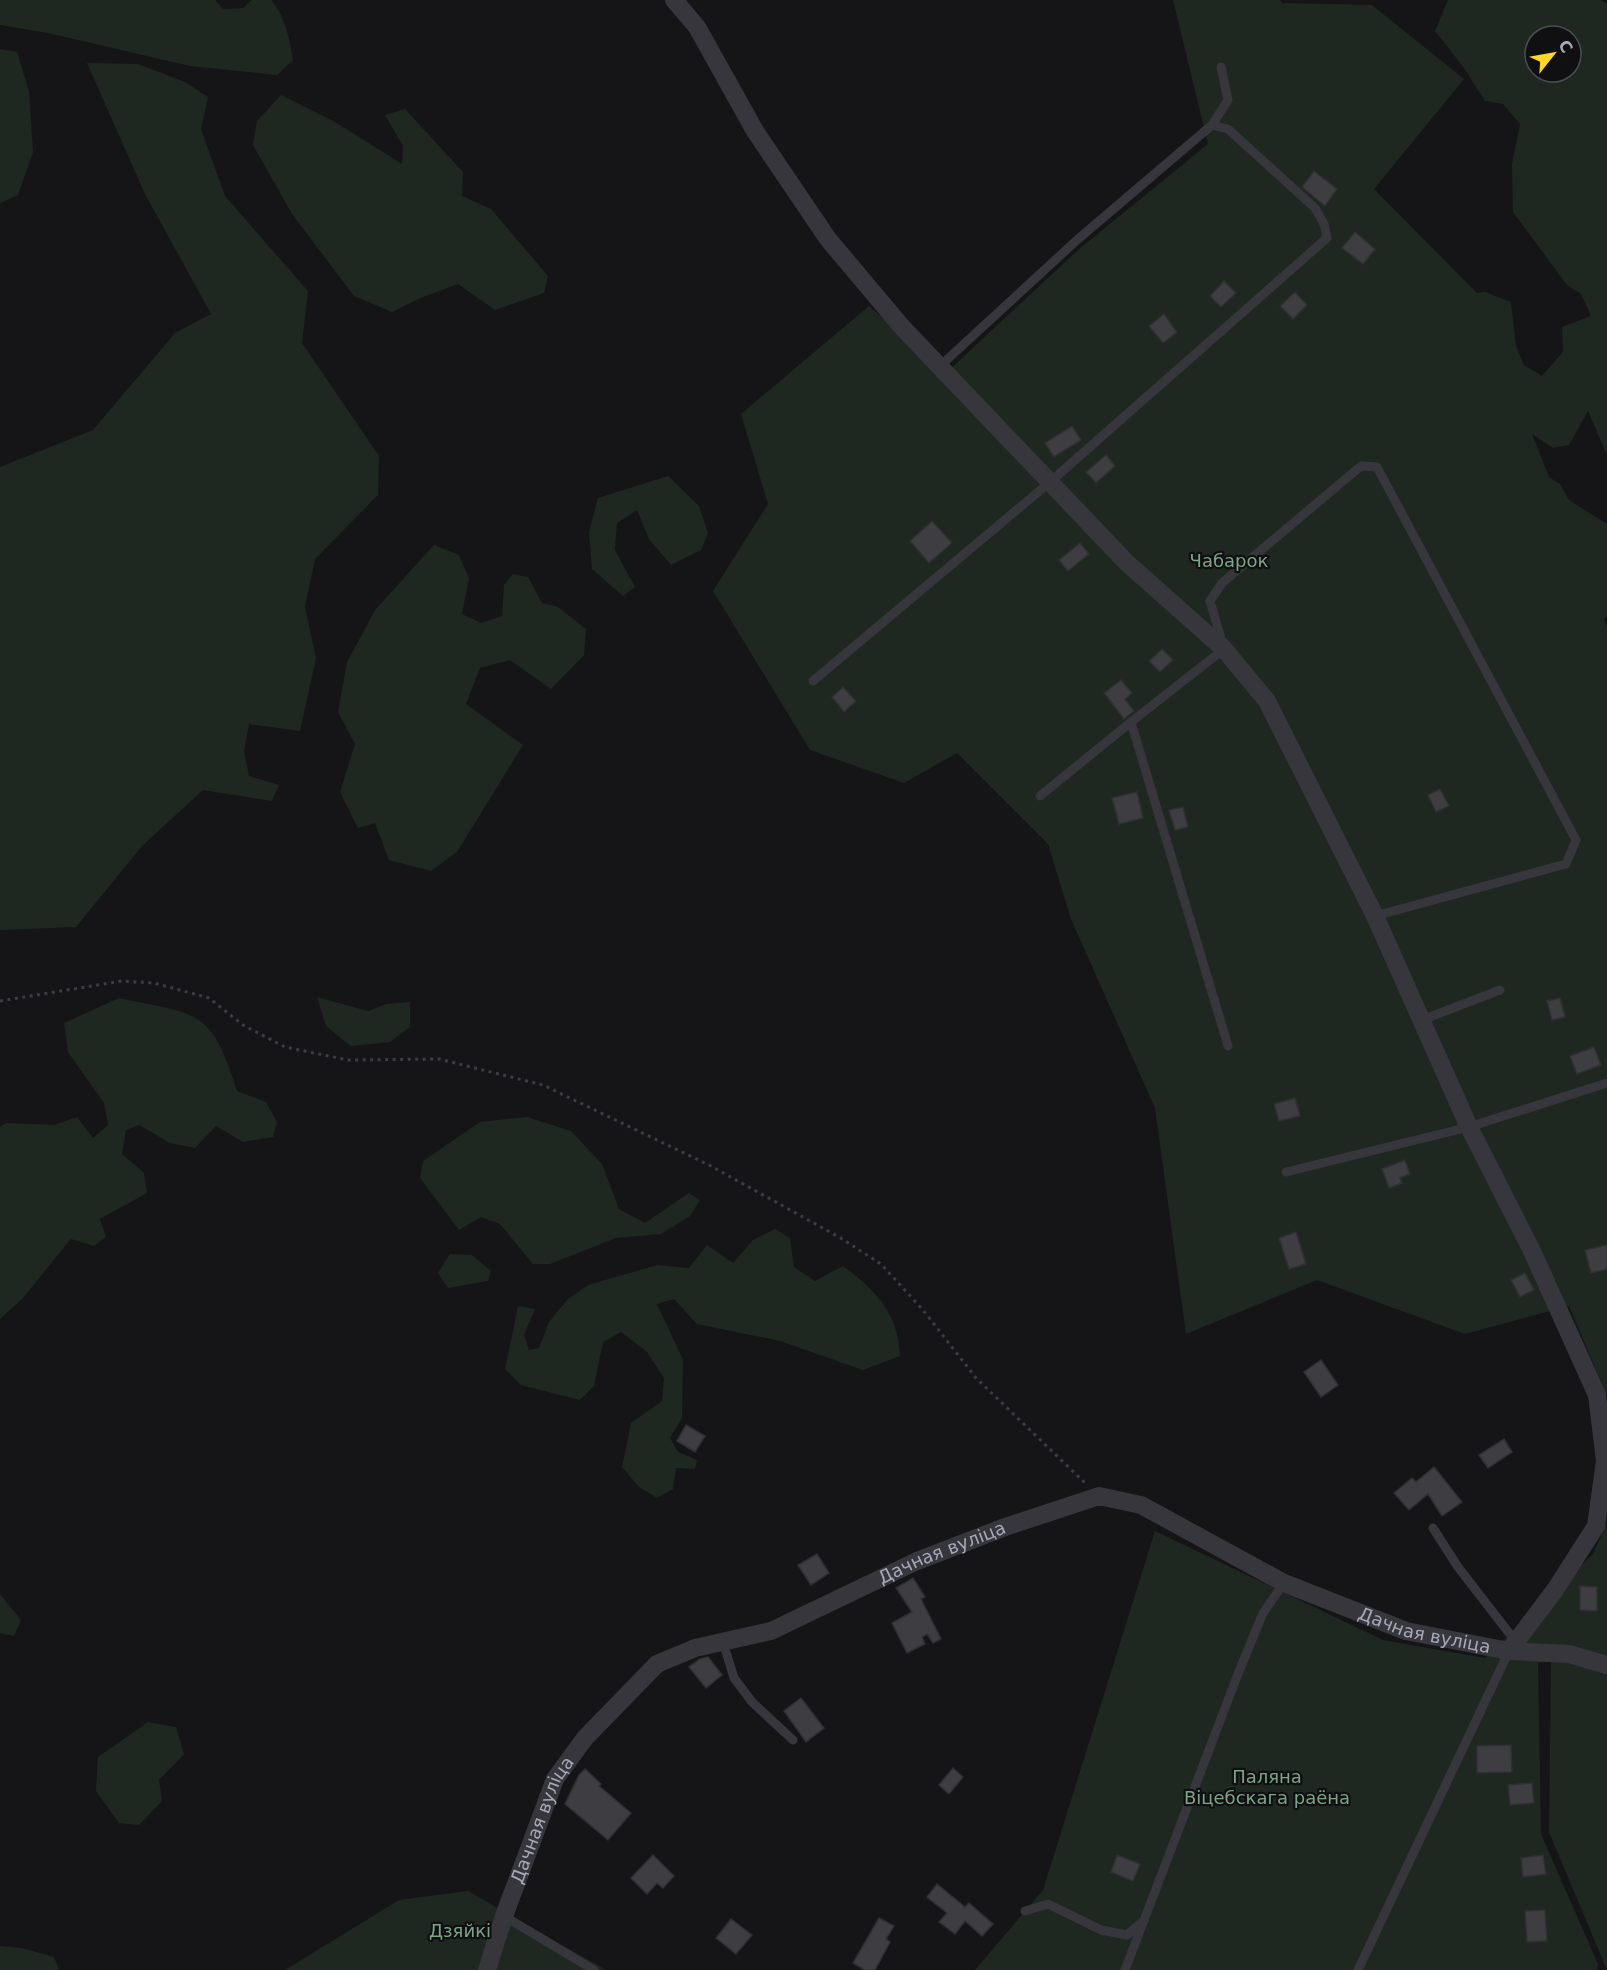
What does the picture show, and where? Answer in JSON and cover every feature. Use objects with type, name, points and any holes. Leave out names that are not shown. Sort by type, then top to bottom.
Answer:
[{"type":"street","points":[[674,0],[697,27],[755,131],[828,239],[903,327],[1127,563],[1224,649],[1267,700],[1376,916],[1469,1127],[1532,1251],[1597,1395],[1605,1461],[1596,1526],[1555,1590],[1513,1647]]},
{"type":"street","name":"Дачная вуліца","points":[[487,1970],[504,1916],[555,1779],[585,1738],[657,1664],[695,1648],[771,1631],[917,1561],[1005,1527],[1100,1496],[1141,1505],[1284,1583],[1406,1631],[1569,1654],[1607,1665]]},
{"type":"lane","points":[[940,366],[1077,240],[1212,125],[1228,100],[1221,67]]},
{"type":"lane","points":[[813,681],[1050,482],[1327,238],[1324,224],[1315,208],[1228,129],[1212,125]]},
{"type":"lane","points":[[1040,796],[1224,649],[1210,601],[1222,583],[1361,466],[1377,466],[1576,840],[1566,864],[1376,916]]},
{"type":"lane","points":[[1131,722],[1228,1046]]},
{"type":"lane","points":[[1422,1020],[1500,990]]},
{"type":"lane","points":[[1286,1172],[1469,1127],[1607,1083]]},
{"type":"lane","points":[[1358,1970],[1513,1647],[1432,1528]]},
{"type":"lane","points":[[1125,1970],[1246,1654],[1263,1613],[1284,1583]]},
{"type":"lane","points":[[723,1642],[734,1678],[752,1702],[793,1740]]},
{"type":"lane","points":[[1024,1911],[1048,1904],[1101,1930],[1126,1935],[1142,1921]]},
{"type":"lane","points":[[504,1916],[594,1970]]},
{"type":"path","points":[[0,1001],[122,981],[154,983],[209,998],[243,1025],[285,1047],[348,1060],[439,1059],[543,1085],[709,1165],[839,1237],[881,1264],[923,1310],[976,1378],[1100,1496]]},
{"type":"green space","points":[[0,0],[215,0],[223,9],[243,8],[252,0],[271,0],[283,21],[293,60],[277,75],[190,66],[48,33],[0,25]]},
{"type":"green space","name":"Чабарок","points":[[1173,0],[1280,0],[1282,3],[1372,5],[1464,79],[1374,189],[1477,293],[1485,292],[1511,302],[1516,346],[1524,365],[1542,376],[1563,352],[1562,327],[1591,316],[1581,294],[1567,285],[1513,212],[1512,164],[1520,124],[1503,104],[1485,101],[1464,68],[1435,31],[1448,0],[1601,0],[1607,4],[1607,455],[1588,411],[1569,445],[1553,448],[1532,434],[1549,477],[1560,484],[1569,500],[1607,524],[1607,616],[1604,619],[1607,628],[1607,1396],[1569,1306],[1465,1334],[1317,1280],[1186,1334],[1155,1108],[1071,919],[1048,844],[957,753],[904,783],[810,750],[713,591],[768,504],[741,414],[869,306],[946,373],[1079,249],[1208,144]]},
{"type":"green space","points":[[0,49],[17,52],[29,91],[33,152],[18,195],[0,203]]},
{"type":"green space","points":[[87,63],[138,64],[185,82],[208,97],[201,129],[225,196],[308,291],[302,343],[379,456],[378,495],[315,559],[305,607],[316,658],[300,731],[249,724],[244,751],[249,776],[279,785],[272,801],[203,790],[142,846],[76,927],[0,930],[0,467],[93,430],[175,333],[211,314],[145,194]]},
{"type":"green space","points":[[281,95],[335,122],[402,164],[403,146],[385,115],[405,109],[463,172],[462,196],[491,209],[548,276],[544,293],[495,310],[458,284],[418,299],[392,312],[354,296],[292,214],[253,145],[257,121]]},
{"type":"green space","points":[[668,476],[699,506],[708,533],[701,550],[671,565],[649,539],[637,510],[617,523],[615,550],[635,587],[623,596],[592,569],[589,532],[598,498]]},
{"type":"green space","points":[[434,545],[459,555],[469,578],[462,614],[481,623],[502,616],[504,585],[513,574],[528,577],[542,603],[558,607],[586,629],[584,655],[551,689],[510,660],[480,668],[466,704],[523,745],[457,852],[431,871],[389,860],[375,823],[358,828],[340,792],[355,744],[338,712],[347,662],[375,610]]},
{"type":"green space","points":[[317,997],[368,1011],[387,1004],[410,1002],[410,1027],[390,1042],[351,1046],[326,1026]]},
{"type":"green space","points":[[119,998],[168,1008],[198,1020],[219,1044],[237,1091],[266,1102],[277,1122],[273,1137],[243,1142],[216,1126],[195,1148],[170,1143],[139,1125],[126,1130],[122,1154],[144,1173],[147,1193],[100,1219],[106,1237],[94,1246],[71,1239],[22,1299],[0,1319],[0,1127],[6,1123],[54,1125],[77,1117],[93,1138],[108,1125],[104,1103],[68,1052],[64,1023]]},
{"type":"green space","points":[[527,1117],[571,1131],[602,1164],[619,1209],[645,1223],[689,1193],[700,1200],[690,1216],[661,1234],[616,1238],[550,1264],[533,1264],[500,1224],[481,1217],[459,1230],[420,1178],[423,1161],[480,1122]]},
{"type":"green space","points":[[775,1229],[790,1238],[794,1267],[815,1281],[843,1266],[866,1284],[890,1315],[895,1327],[900,1356],[863,1370],[780,1341],[697,1324],[674,1299],[657,1304],[683,1360],[682,1418],[670,1438],[678,1452],[697,1460],[695,1469],[676,1468],[673,1489],[657,1498],[639,1487],[622,1467],[631,1423],[662,1401],[664,1378],[647,1352],[621,1332],[603,1342],[594,1386],[580,1400],[521,1385],[505,1369],[518,1306],[535,1309],[524,1335],[529,1350],[539,1348],[549,1322],[568,1299],[588,1285],[657,1265],[689,1268],[707,1245],[733,1263],[753,1240]]},
{"type":"green space","points":[[450,1254],[472,1255],[491,1271],[488,1281],[448,1288],[438,1273]]},
{"type":"green space","name":"Паляна Віцебскага раёна","points":[[1607,1522],[1607,1970],[1549,1832],[1551,1661],[1538,1663],[1541,1834],[1598,1964],[1597,1970],[975,1970],[1043,1890],[1155,1531],[1383,1640],[1485,1658],[1593,1554]]},
{"type":"green space","points":[[0,1594],[21,1620],[14,1636],[0,1633]]},
{"type":"green space","points":[[148,1722],[176,1727],[184,1754],[159,1780],[162,1801],[139,1825],[119,1823],[96,1791],[98,1757]]},
{"type":"green space","name":"Дзяйкі","points":[[468,1891],[606,1970],[285,1970],[399,1900]]},
{"type":"green space","points":[[0,1946],[22,1948],[54,1957],[59,1970],[0,1970]]},
{"type":"building","points":[[1314,171],[1337,189],[1325,206],[1302,187]]},
{"type":"building","points":[[1355,232],[1375,249],[1363,264],[1342,248]]},
{"type":"building","points":[[1224,281],[1236,293],[1221,307],[1210,296]]},
{"type":"building","points":[[1295,292],[1307,305],[1293,319],[1280,306]]},
{"type":"building","points":[[1164,314],[1177,332],[1163,343],[1149,326]]},
{"type":"building","points":[[1072,426],[1081,440],[1054,457],[1045,443]]},
{"type":"building","points":[[1106,455],[1115,466],[1096,483],[1086,472]]},
{"type":"building","points":[[932,521],[952,543],[929,563],[910,541]]},
{"type":"building","points":[[1080,543],[1089,554],[1068,571],[1059,560]]},
{"type":"building","points":[[1162,649],[1173,660],[1160,672],[1149,661]]},
{"type":"building","points":[[1121,680],[1132,693],[1125,699],[1134,711],[1124,719],[1104,693]]},
{"type":"building","points":[[843,687],[856,701],[844,712],[832,697]]},
{"type":"building","points":[[1440,789],[1449,806],[1436,812],[1428,795]]},
{"type":"building","points":[[1137,792],[1143,818],[1119,824],[1112,798]]},
{"type":"building","points":[[1183,807],[1188,827],[1175,830],[1169,810]]},
{"type":"building","points":[[1560,998],[1565,1017],[1552,1020],[1547,1001]]},
{"type":"building","points":[[1594,1047],[1601,1065],[1577,1074],[1570,1056]]},
{"type":"building","points":[[1295,1098],[1300,1116],[1279,1121],[1274,1104]]},
{"type":"building","points":[[1405,1160],[1410,1174],[1400,1178],[1402,1183],[1389,1188],[1382,1169]]},
{"type":"building","points":[[1296,1232],[1306,1264],[1289,1269],[1279,1238]]},
{"type":"building","points":[[1607,1245],[1607,1269],[1591,1273],[1585,1250]]},
{"type":"building","points":[[1525,1273],[1534,1290],[1520,1297],[1511,1280]]},
{"type":"building","points":[[1321,1360],[1338,1385],[1321,1397],[1304,1372]]},
{"type":"building","points":[[686,1425],[705,1436],[695,1452],[677,1441]]},
{"type":"building","points":[[1504,1439],[1512,1452],[1488,1468],[1479,1455]]},
{"type":"building","points":[[1434,1467],[1462,1502],[1442,1516],[1428,1494],[1409,1510],[1394,1493],[1412,1478],[1416,1482]]},
{"type":"building","points":[[817,1554],[829,1573],[811,1585],[798,1565]]},
{"type":"building","points":[[913,1578],[925,1597],[921,1599],[941,1639],[933,1643],[927,1634],[922,1637],[925,1644],[907,1653],[892,1623],[912,1612],[896,1588]]},
{"type":"building","points":[[1580,1586],[1597,1587],[1597,1611],[1580,1610]]},
{"type":"building","points":[[708,1657],[722,1675],[706,1688],[689,1667],[700,1659]]},
{"type":"building","points":[[801,1698],[824,1728],[806,1742],[784,1711]]},
{"type":"building","points":[[1511,1745],[1512,1772],[1477,1773],[1477,1746]]},
{"type":"building","points":[[953,1768],[963,1777],[949,1794],[939,1785]]},
{"type":"building","points":[[585,1769],[601,1784],[599,1786],[631,1813],[608,1840],[565,1804],[579,1775]]},
{"type":"building","points":[[1532,1783],[1534,1803],[1510,1805],[1508,1785]]},
{"type":"building","points":[[653,1855],[674,1876],[663,1888],[657,1883],[647,1894],[631,1878]]},
{"type":"building","points":[[1117,1855],[1140,1864],[1133,1881],[1111,1872]]},
{"type":"building","points":[[1543,1855],[1546,1874],[1523,1877],[1521,1858]]},
{"type":"building","points":[[937,1884],[965,1907],[969,1903],[993,1924],[982,1936],[965,1921],[955,1934],[939,1922],[947,1913],[927,1897]]},
{"type":"building","points":[[1545,1910],[1547,1941],[1527,1942],[1525,1911]]},
{"type":"building","points":[[879,1918],[894,1926],[886,1939],[890,1942],[875,1970],[865,1970],[853,1963]]},
{"type":"building","points":[[731,1919],[752,1935],[736,1954],[716,1938]]}]
